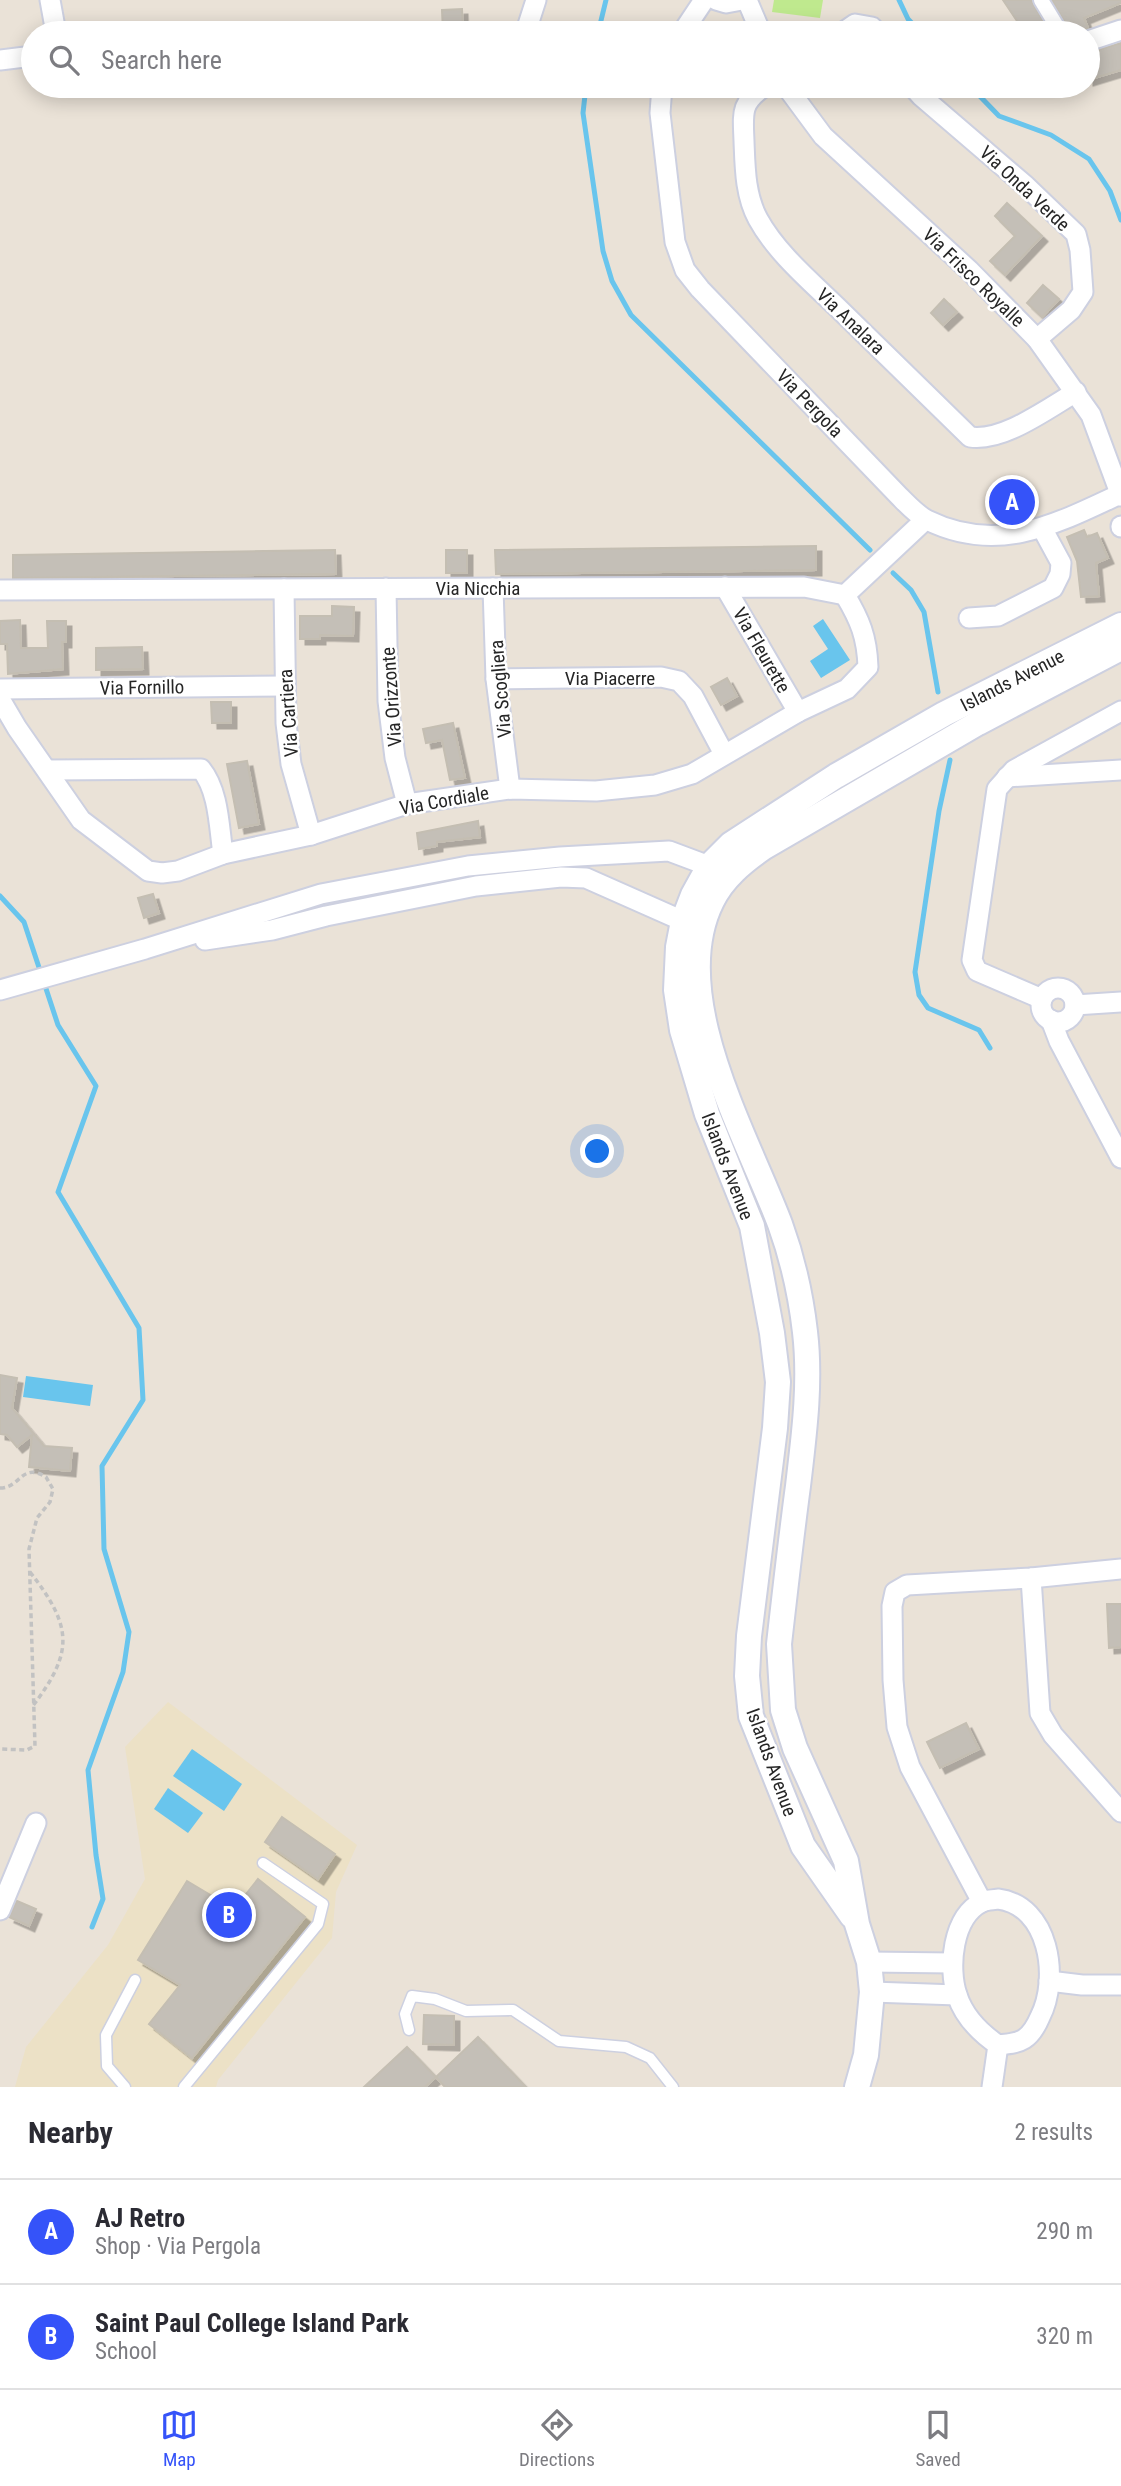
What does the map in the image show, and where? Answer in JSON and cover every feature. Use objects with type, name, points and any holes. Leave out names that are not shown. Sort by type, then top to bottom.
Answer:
[{"type":"street","points":[[50,0],[54,21]]},
{"type":"street","points":[[529,21],[536,0]]},
{"type":"street","points":[[690,21],[704,0]]},
{"type":"street","points":[[716,0],[726,3],[745,0],[755,21]]},
{"type":"street","points":[[1041,0],[1054,21]]},
{"type":"street","points":[[1100,37],[1121,30]]},
{"type":"street","points":[[0,60],[21,57]]},
{"type":"street","name":"Via Pergola","points":[[661,98],[660,113],[675,242],[685,270],[766,358],[925,520],[960,533],[985,537],[1008,536],[1042,528],[1121,495]]},
{"type":"street","name":"Via Analara","points":[[750,98],[743,110],[745,174],[757,218],[802,273],[970,437],[987,438],[1012,429],[1076,392]]},
{"type":"street","name":"Via Frisco Royalle","points":[[795,98],[823,136],[969,270],[1037,339],[1091,415],[1121,495]]},
{"type":"street","name":"Via Onda Verde","points":[[923,98],[1027,186],[1076,234],[1083,292],[1071,310],[1037,339]]},
{"type":"street","points":[[845,595],[925,520]]},
{"type":"street","points":[[969,618],[998,616],[1053,588],[1060,574],[1061,564],[1042,528]]},
{"type":"street","name":"Via Fleurette","points":[[725,587],[799,712]]},
{"type":"street","name":"Via Nicchia","points":[[0,590],[804,587],[845,595]]},
{"type":"street","name":"Via Scogliera","points":[[493,588],[496,678],[510,789]]},
{"type":"street","name":"Via Cartiera","points":[[285,589],[285,686],[291,764],[311,835]]},
{"type":"street","name":"Via Orizzonte","points":[[386,589],[388,701],[395,758],[407,804]]},
{"type":"street","name":"Via Cordiale","points":[[0,699],[82,820],[148,871],[162,873],[178,871],[223,854],[311,835],[407,804],[510,789],[596,791],[656,785],[692,774],[799,712],[847,689],[868,667],[867,644],[858,617],[845,595]]},
{"type":"street","name":"Islands Avenue","points":[[857,1924],[803,1846],[751,1716],[747,1676],[749,1636],[775,1428],[778,1382],[752,1226],[707,1114],[682,1030],[676,990],[678,947],[712,901],[718,872],[731,844],[836,776],[944,714],[1121,625]]},
{"type":"street","name":"Islands Avenue","points":[[718,872],[744,861],[978,723],[1121,648]]},
{"type":"street","name":"Via Piacerre","points":[[496,678],[661,677],[679,681],[692,696],[723,754]]},
{"type":"street","name":"Via Fornillo","points":[[0,688],[285,686]]},
{"type":"street","points":[[1042,999],[977,971],[972,960],[997,789],[1014,770],[1121,710]]},
{"type":"street","points":[[47,770],[201,769],[209,778],[213,791],[223,854]]},
{"type":"street","points":[[1006,777],[1121,770]]},
{"type":"street","points":[[2,990],[321,894],[468,866],[669,851],[718,872]]},
{"type":"street","points":[[586,856],[586,878]]},
{"type":"street","points":[[145,949],[272,930],[326,916],[476,886],[561,877],[586,878],[693,924]]},
{"type":"street","name":"Islands Avenue","points":[[693,924],[698,950],[697,984],[705,1023],[727,1098],[780,1226],[805,1332],[807,1384],[803,1441],[779,1644],[783,1710],[795,1748],[846,1861],[857,1924],[869,1962],[872,1992],[866,2055],[857,2087]]},
{"type":"street","points":[[1051,989],[1065,989],[1070,993],[1075,1005],[1073,1013],[1059,1022],[1051,1020],[1041,1007],[1042,999],[1051,989]]},
{"type":"street","points":[[1075,1005],[1121,1002]]},
{"type":"street","points":[[1051,1020],[1059,1041],[1121,1158]]},
{"type":"street","points":[[982,1902],[911,1767],[897,1727],[893,1680],[892,1606],[895,1592],[907,1585],[1031,1578],[1121,1569]]},
{"type":"street","points":[[1031,1578],[1040,1713],[1053,1735],[1121,1812]]},
{"type":"street","points":[[0,1910],[5,1882],[36,1823]]},
{"type":"street","points":[[998,1899],[1010,1901],[1030,1915],[1045,1945],[1048,1997],[1027,2038],[1014,2043],[998,2045],[981,2034],[971,2022],[957,1995],[952,1963],[954,1945],[967,1915],[982,1902],[998,1899]]},
{"type":"street","points":[[869,1962],[952,1963]]},
{"type":"street","points":[[1049,1981],[1082,1985],[1121,1985]]},
{"type":"street","points":[[872,1992],[957,1995]]},
{"type":"street","points":[[992,2087],[998,2045]]},
{"type":"lane","points":[[184,2087],[318,1924],[323,1905],[263,1863]]},
{"type":"lane","points":[[125,2087],[107,2066],[106,2035],[135,1980]]},
{"type":"lane","points":[[408,2030],[405,2014],[412,1996],[435,1999],[466,2011],[513,2010],[559,2041],[626,2047],[650,2058],[673,2087]]},
{"type":"path","points":[[0,1488],[9,1488],[22,1475],[34,1472],[40,1473],[51,1482],[53,1495],[37,1518],[30,1540],[35,1746],[32,1749],[0,1749]]},
{"type":"path","points":[[29,1571],[55,1607],[63,1634],[61,1664],[32,1707]]},
{"type":"shaded area","points":[[168,1702],[357,1845],[336,1892],[332,1938],[218,2080],[216,2087],[15,2087],[26,2047],[108,1945],[145,1879],[125,1747]]},
{"type":"green space","points":[[774,0],[823,0],[820,18],[772,12]]},
{"type":"water","points":[[823,619],[850,660],[821,678],[810,661],[828,649],[813,626]]},
{"type":"water","points":[[26,1376],[93,1385],[90,1406],[23,1397]]},
{"type":"water","points":[[192,1749],[242,1784],[224,1811],[173,1776]]},
{"type":"water","points":[[168,1788],[203,1813],[188,1833],[154,1809]]},
{"type":"building","points":[[1003,0],[1031,0],[1043,21],[1017,21]]},
{"type":"building","points":[[1052,0],[1121,0],[1121,3],[1084,18],[1085,21],[1064,21]]},
{"type":"building","points":[[462,9],[463,21],[442,21],[442,10]]},
{"type":"building","points":[[1121,43],[1121,70],[1100,76],[1100,49]]},
{"type":"building","points":[[1007,203],[1042,236],[1005,275],[990,261],[1015,236],[995,216]]},
{"type":"building","points":[[1043,285],[1059,299],[1042,317],[1027,303]]},
{"type":"building","points":[[944,299],[957,312],[943,325],[931,313]]},
{"type":"building","points":[[1084,530],[1087,537],[1097,533],[1108,558],[1096,563],[1099,596],[1081,597],[1077,561],[1067,537]]},
{"type":"building","points":[[816,546],[816,570],[496,574],[495,550]]},
{"type":"building","points":[[335,550],[336,574],[13,578],[13,555]]},
{"type":"building","points":[[446,550],[467,550],[467,573],[446,573]]},
{"type":"building","points":[[332,606],[354,607],[353,636],[320,635],[320,639],[300,639],[300,616],[332,616]]},
{"type":"building","points":[[20,620],[21,648],[48,648],[47,621],[66,621],[66,642],[62,642],[63,669],[8,674],[7,644],[0,644],[0,621]]},
{"type":"building","points":[[142,647],[143,669],[96,670],[96,648]]},
{"type":"building","points":[[727,678],[737,696],[721,705],[711,687]]},
{"type":"building","points":[[211,702],[231,702],[231,723],[212,723]]},
{"type":"building","points":[[453,723],[465,778],[450,780],[442,740],[426,743],[423,729]]},
{"type":"building","points":[[247,761],[259,824],[239,828],[227,764]]},
{"type":"building","points":[[478,821],[480,837],[437,842],[437,846],[419,849],[417,833]]},
{"type":"building","points":[[153,894],[159,913],[144,918],[138,898]]},
{"type":"building","points":[[0,1375],[17,1378],[12,1408],[44,1446],[72,1448],[70,1471],[29,1467],[32,1435],[17,1447],[7,1435],[0,1434]]},
{"type":"building","points":[[1107,1604],[1121,1604],[1121,1647],[1109,1648]]},
{"type":"building","points":[[966,1723],[979,1749],[940,1768],[927,1742]]},
{"type":"building","points":[[282,1817],[335,1854],[318,1879],[265,1842]]},
{"type":"building","points":[[258,1879],[305,1917],[192,2058],[149,2024],[180,1985],[138,1960],[187,1881],[234,1909]]},
{"type":"building","points":[[17,1901],[36,1909],[29,1926],[9,1917]]},
{"type":"building","points":[[424,2015],[454,2016],[454,2045],[423,2044]]},
{"type":"building","points":[[478,2037],[526,2087],[445,2087],[436,2077]]},
{"type":"building","points":[[407,2047],[436,2077],[425,2087],[364,2087]]},
{"type":"waterway","points":[[601,21],[606,0]]},
{"type":"waterway","points":[[899,0],[910,21]]},
{"type":"waterway","points":[[585,98],[583,113],[603,251],[612,281],[631,315],[870,550]]},
{"type":"waterway","points":[[982,98],[999,116],[1051,135],[1089,159],[1110,191],[1121,220]]},
{"type":"waterway","points":[[893,573],[911,590],[924,612],[938,692]]},
{"type":"waterway","points":[[950,760],[939,811],[915,972],[919,995],[928,1008],[979,1030],[990,1048]]},
{"type":"waterway","points":[[0,896],[24,922],[58,1025],[96,1086],[58,1192],[139,1328],[143,1400],[102,1466],[104,1549],[129,1632],[123,1672],[88,1770],[103,1899],[92,1927]]},
{"type":"place","name":"AJ Retro","points":[[1012,502]]},
{"type":"place","name":"Saint Paul College Island Park","points":[[229,1915]]}]
